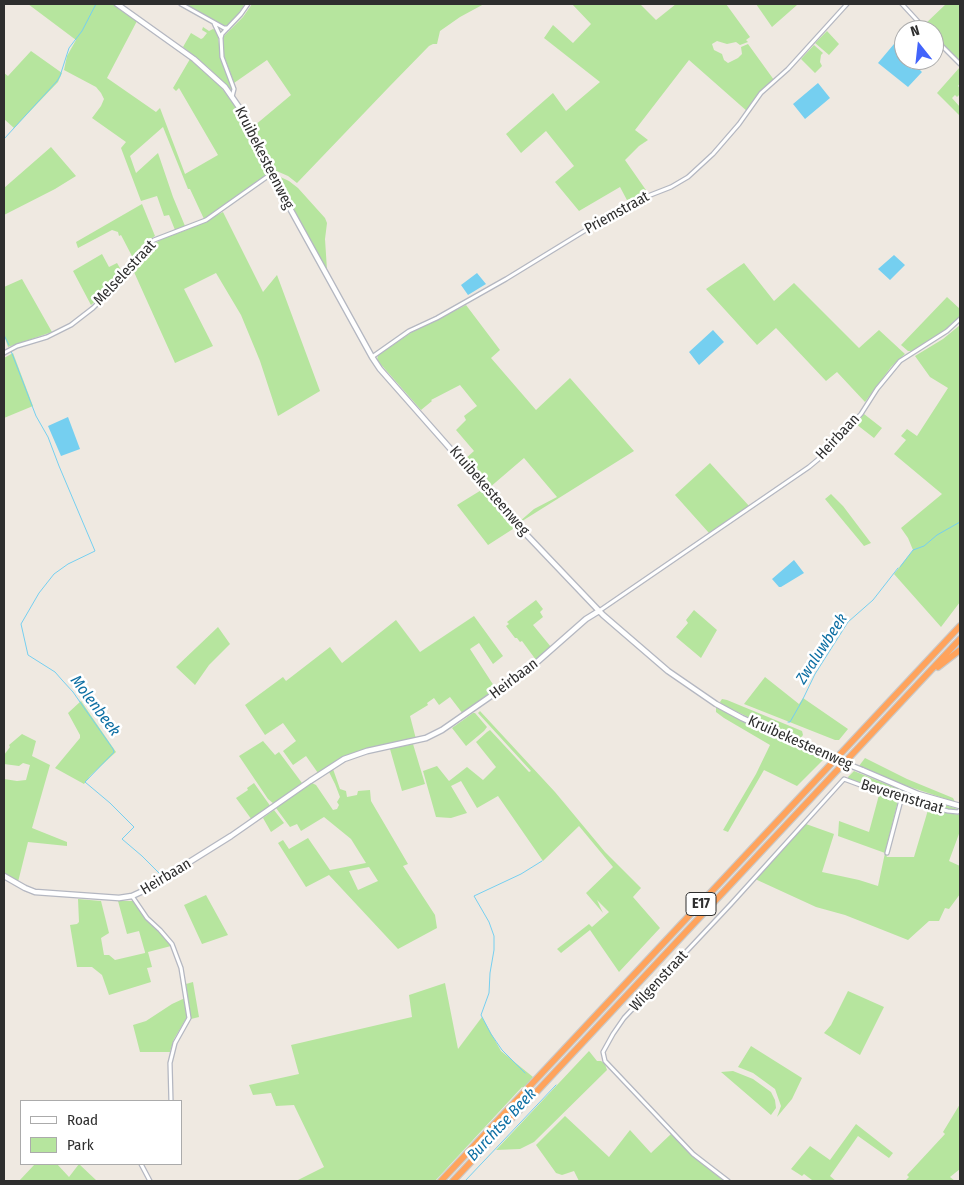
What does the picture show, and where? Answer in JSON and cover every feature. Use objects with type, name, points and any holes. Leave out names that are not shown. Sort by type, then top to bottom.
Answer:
[{"type":"highway","name":"E17","points":[[441,1181],[960,626]]},
{"type":"highway","name":"E17","points":[[453,1181],[960,639]]},
{"type":"highway","points":[[928,674],[960,650]]},
{"type":"street","name":"Kruibekesteenweg","points":[[117,4],[194,59],[232,97],[255,135],[271,174],[380,369],[522,530],[598,611],[668,671],[692,688],[742,718],[807,748],[862,770]]},
{"type":"street","points":[[181,4],[214,23],[224,28],[229,28]]},
{"type":"street","points":[[220,38],[242,14],[248,4]]},
{"type":"street","name":"Priemstraat","points":[[372,357],[409,332],[506,279],[630,202],[671,187],[688,177],[713,154],[739,124],[761,93],[794,63],[846,4]]},
{"type":"street","points":[[902,4],[917,20]]},
{"type":"street","name":"Kruibekesteenweg","points":[[214,23],[220,38],[222,57],[234,90],[232,97]]},
{"type":"street","points":[[944,48],[960,64]]},
{"type":"street","name":"Melselestraat","points":[[4,353],[17,346],[47,337],[71,325],[93,308],[118,284],[154,240],[206,220],[271,174]]},
{"type":"street","name":"Heirbaan","points":[[4,876],[35,892],[115,898],[132,896],[143,892],[231,836],[339,762],[367,751],[426,738],[449,726],[523,673],[586,619],[810,467],[861,414],[900,361],[947,331],[960,319]]},
{"type":"street","name":"Beverenstraat","points":[[862,770],[918,794],[960,806]]},
{"type":"street","name":"Beverenstraat","points":[[844,779],[901,800],[948,811],[958,812],[960,810]]},
{"type":"street","name":"Wilgenstraat","points":[[728,1181],[693,1154],[680,1141],[605,1061],[603,1052],[624,1018],[731,904],[844,779]]},
{"type":"street","points":[[887,852],[901,800]]},
{"type":"street","points":[[132,896],[147,918],[172,944],[181,968],[189,1018],[175,1044],[170,1063],[171,1100]]},
{"type":"street","points":[[141,1165],[150,1181]]},
{"type":"green space","points":[[28,4],[113,4],[137,21],[107,78],[156,112],[160,108],[185,174],[218,155],[179,88],[176,91],[173,88],[190,59],[221,87],[238,110],[252,136],[266,175],[204,219],[190,189],[188,189],[163,127],[130,156],[136,173],[158,153],[185,226],[175,230],[169,215],[164,216],[157,196],[141,201],[121,148],[126,142],[92,118],[104,99],[101,93],[96,87],[64,70],[67,56],[76,40]]},
{"type":"green space","points":[[185,4],[241,4],[245,6],[225,26]]},
{"type":"green space","points":[[252,4],[484,4],[440,31],[437,44],[429,46],[297,183],[288,176],[272,169],[254,126],[291,95],[267,60],[234,83],[223,53],[223,37],[243,17]]},
{"type":"green space","points":[[572,4],[640,4],[656,20],[676,4],[726,4],[750,37],[746,40],[748,42],[740,45],[736,42],[727,44],[717,41],[712,44],[714,50],[722,54],[724,60],[728,63],[738,58],[742,54],[741,47],[748,44],[774,80],[759,93],[748,112],[689,60],[635,130],[648,140],[625,160],[648,193],[628,202],[620,187],[579,211],[555,182],[574,166],[546,131],[521,153],[506,134],[553,93],[566,111],[600,82],[544,38],[553,25],[573,43],[591,24]]},
{"type":"green space","points":[[756,4],[796,4],[797,5],[772,27]]},
{"type":"green space","points":[[946,4],[960,4],[960,61],[944,46],[944,20],[929,20]]},
{"type":"green space","points":[[203,27],[209,31],[213,29],[217,31],[221,57],[232,88],[231,90],[210,69],[183,47],[191,33],[201,39],[203,38],[207,33],[202,30]]},
{"type":"green space","points":[[827,31],[839,44],[829,55],[815,43]]},
{"type":"green space","points":[[814,45],[823,53],[820,62],[822,66],[815,73],[801,59]]},
{"type":"green space","points":[[31,51],[62,73],[58,82],[14,128],[4,119],[4,73],[8,76]]},
{"type":"green space","points":[[960,67],[960,83],[958,86],[960,94],[952,98],[960,107],[960,116],[937,93]]},
{"type":"green space","points":[[51,147],[76,176],[4,215],[4,188]]},
{"type":"green space","points":[[274,174],[289,181],[298,188],[325,218],[327,223],[325,239],[327,270]]},
{"type":"green space","points":[[142,204],[155,236],[141,246],[134,260],[121,235],[119,236],[118,232],[112,230],[78,248],[76,242]]},
{"type":"green space","points":[[223,212],[263,292],[277,275],[320,391],[278,416],[260,361],[241,315],[216,273],[184,289],[213,346],[175,363],[134,272],[152,245]]},
{"type":"green space","points":[[102,254],[109,267],[117,263],[124,275],[91,305],[73,271]]},
{"type":"green space","points":[[744,263],[774,301],[794,283],[859,348],[879,330],[905,354],[891,367],[865,402],[837,372],[826,381],[776,328],[757,345],[706,289]]},
{"type":"green space","points":[[22,279],[52,332],[8,347],[4,335],[4,287]]},
{"type":"green space","points":[[947,297],[960,309],[960,319],[914,351],[908,351],[901,345]]},
{"type":"green space","points":[[466,305],[500,350],[491,358],[536,410],[570,378],[634,451],[519,523],[534,509],[557,497],[524,458],[489,488],[464,460],[474,451],[456,430],[466,420],[464,416],[477,406],[460,385],[431,400],[421,410],[377,360],[378,355],[412,332]]},
{"type":"green space","points":[[960,325],[960,602],[941,627],[894,574],[913,550],[901,528],[942,494],[894,454],[906,440],[901,436],[907,429],[917,436],[948,388],[930,377],[915,356],[943,339]]},
{"type":"green space","points":[[13,353],[33,406],[4,418],[4,358]]},
{"type":"green space","points":[[864,414],[882,428],[874,438],[856,424]]},
{"type":"green space","points":[[710,463],[750,507],[709,533],[675,495]]},
{"type":"green space","points":[[483,489],[516,527],[488,545],[457,505]]},
{"type":"green space","points":[[831,494],[843,506],[871,543],[864,546],[825,499]]},
{"type":"green space","points":[[536,600],[543,609],[540,612],[543,617],[533,625],[551,647],[536,660],[522,641],[520,642],[515,638],[506,626],[509,624],[507,622]]},
{"type":"green space","points":[[694,610],[717,630],[701,658],[676,637],[688,623],[686,620]]},
{"type":"green space","points":[[474,616],[503,656],[493,664],[479,643],[470,649],[496,689],[463,714],[450,697],[439,705],[434,698],[427,703],[428,705],[410,716],[416,739],[386,744],[353,754],[318,773],[306,756],[293,765],[283,751],[296,741],[283,723],[265,735],[245,705],[283,677],[286,681],[330,647],[342,663],[396,620],[420,652]]},
{"type":"green space","points":[[218,627],[230,644],[209,665],[195,685],[176,667]]},
{"type":"green space","points":[[765,677],[799,704],[803,698],[848,729],[839,740],[835,740],[744,704]]},
{"type":"green space","points":[[722,699],[802,731],[803,735],[798,741],[721,704]]},
{"type":"green space","points":[[81,701],[116,752],[84,784],[55,768],[80,738],[68,713]]},
{"type":"green space","points":[[716,708],[720,708],[749,724],[824,759],[797,786],[764,770],[728,832],[723,830],[756,774],[770,745],[724,718],[716,712]]},
{"type":"green space","points":[[480,711],[555,792],[605,852],[641,888],[633,897],[660,928],[619,972],[590,930],[561,953],[557,949],[589,924],[592,927],[609,912],[597,900],[603,913],[586,893],[613,867],[579,826],[543,861],[498,796],[477,808],[461,781],[451,786],[467,813],[451,818],[436,817],[423,771],[437,766],[449,781],[467,767],[483,780],[496,767],[476,742],[490,730],[529,772],[531,771],[478,713]]},
{"type":"green space","points":[[473,713],[487,727],[466,746],[452,728]]},
{"type":"green space","points":[[22,734],[36,741],[32,756],[50,765],[32,828],[67,842],[67,846],[28,842],[18,882],[4,874],[4,779],[26,780],[30,765],[23,763],[19,766],[4,764],[4,755],[10,747],[9,745]]},
{"type":"green space","points":[[263,741],[275,755],[279,752],[302,783],[274,804],[268,799],[239,756]]},
{"type":"green space","points":[[413,744],[425,784],[402,791],[390,749]]},
{"type":"green space","points":[[865,758],[907,779],[953,798],[955,802],[904,785],[859,766]]},
{"type":"green space","points":[[333,769],[340,789],[346,791],[347,797],[357,795],[358,791],[370,790],[371,801],[408,864],[403,866],[435,915],[437,928],[398,949],[329,875],[306,887],[278,843],[283,840],[289,849],[308,838],[330,870],[366,863],[351,839],[324,817],[301,831],[297,824],[290,827],[276,808],[312,783],[316,785],[333,810],[337,809],[339,805],[337,802],[340,797],[329,772]],"holes":[[[369,867],[378,881],[358,890],[349,871]]]},
{"type":"green space","points":[[854,771],[916,796],[958,809],[952,811],[924,805],[849,780],[848,777]]},
{"type":"green space","points":[[254,783],[271,807],[252,820],[236,798],[248,790],[247,788]]},
{"type":"green space","points":[[879,795],[898,801],[885,853],[838,836],[839,821],[869,832]]},
{"type":"green space","points":[[274,810],[284,823],[271,832],[263,818]]},
{"type":"green space","points":[[928,810],[960,815],[960,831],[949,861],[960,866],[960,894],[949,909],[945,908],[939,921],[929,921],[908,940],[845,915],[816,907],[755,879],[806,824],[834,834],[822,872],[878,886],[885,853],[887,857],[914,857]]},
{"type":"green space","points":[[206,895],[228,935],[202,944],[184,905]]},
{"type":"green space","points":[[78,899],[101,901],[109,933],[101,938],[104,955],[109,955],[115,960],[145,953],[139,931],[127,934],[118,901],[133,901],[145,918],[161,933],[171,946],[148,952],[152,967],[147,968],[151,982],[109,995],[102,975],[92,967],[77,967],[70,925],[79,922]]},
{"type":"green space","points":[[193,982],[199,1017],[191,1019],[186,984]]},
{"type":"green space","points":[[445,983],[458,1049],[482,1017],[501,1051],[533,1077],[435,1181],[296,1181],[324,1167],[294,1105],[276,1106],[271,1093],[253,1095],[249,1085],[299,1074],[291,1045],[412,1017],[409,995]]},
{"type":"green space","points":[[848,991],[884,1007],[860,1055],[824,1033],[831,1025]]},
{"type":"green space","points":[[185,998],[187,1017],[174,1039],[170,1052],[140,1052],[133,1025],[146,1021]]},
{"type":"green space","points":[[751,1046],[802,1078],[792,1099],[777,1117],[781,1106],[775,1089],[753,1073],[738,1067]]},
{"type":"green space","points":[[589,1051],[597,1061],[605,1064],[607,1070],[534,1142],[520,1149],[496,1150]]},
{"type":"green space","points":[[733,1071],[753,1079],[771,1092],[776,1108],[771,1115],[721,1072]]},
{"type":"green space","points":[[960,1104],[960,1169],[950,1177],[955,1181],[905,1181],[909,1177],[907,1175],[945,1134],[943,1132]]},
{"type":"green space","points":[[565,1116],[609,1157],[630,1130],[651,1153],[671,1134],[694,1157],[724,1181],[579,1181],[574,1171],[562,1175],[556,1173],[536,1145]]},
{"type":"green space","points":[[856,1124],[893,1153],[889,1158],[858,1136],[830,1176],[836,1181],[811,1181],[804,1174],[802,1176],[791,1169],[810,1146],[830,1160]]},
{"type":"green space","points":[[34,1165],[58,1165],[69,1177],[80,1165],[97,1181],[19,1181]]},
{"type":"water","points":[[894,44],[894,70],[920,70],[922,72],[908,87],[878,63]]},
{"type":"water","points":[[818,83],[830,98],[805,119],[793,104]]},
{"type":"water","points":[[894,255],[905,265],[890,280],[878,269]]},
{"type":"water","points":[[477,273],[486,284],[468,295],[461,285]]},
{"type":"water","points":[[713,330],[724,342],[699,365],[689,352]]},
{"type":"water","points":[[68,417],[80,449],[61,456],[48,426]]},
{"type":"water","points":[[794,560],[804,573],[779,587],[772,579]]},
{"type":"waterway","name":"Molenbeek","points":[[4,139],[57,81],[69,48],[82,31],[96,4]]},
{"type":"waterway","name":"Molenbeek","points":[[4,335],[9,345]]},
{"type":"waterway","name":"Molenbeek","points":[[11,351],[36,416],[48,437],[95,551],[68,564],[54,574],[39,593],[21,624],[28,655],[55,672],[73,692],[113,749],[114,752],[85,782],[134,827],[122,839],[160,874]]},
{"type":"waterway","name":"Zwaluwbeek","points":[[900,567],[913,550],[924,546],[937,535],[960,522]]},
{"type":"waterway","name":"Zwaluwbeek","points":[[788,722],[790,722],[815,674],[848,622],[873,600],[898,568]]},
{"type":"waterway","name":"Burchtse Beek","points":[[525,1073],[502,1050],[481,1015],[489,993],[494,936],[489,922],[474,896],[521,874],[542,861]]},
{"type":"waterway","name":"Burchtse Beek","points":[[465,1181],[556,1085]]}]
